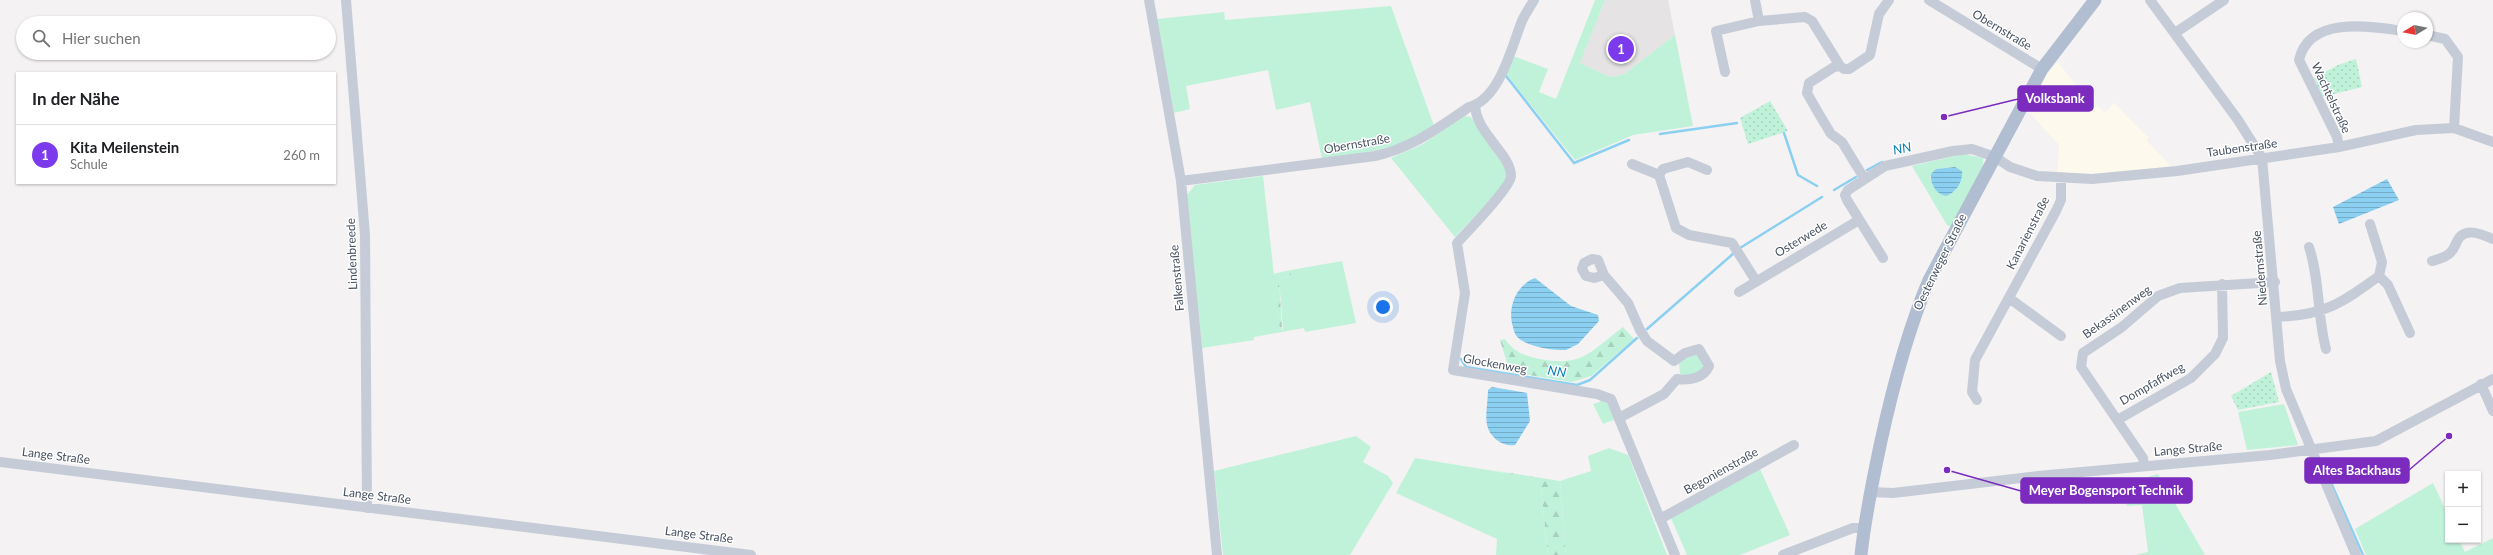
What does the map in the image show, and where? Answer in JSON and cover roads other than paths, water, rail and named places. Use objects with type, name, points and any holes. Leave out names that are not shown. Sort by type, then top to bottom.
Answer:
[{"type":"main road","name":"Oesterweger Straße","points":[[1861,555],[1863,528],[1870,492],[1889,408],[1916,310],[1929,280],[2042,69],[2095,0]]},
{"type":"street","name":"Lindenbreede","points":[[346,0],[365,235],[367,508]]},
{"type":"street","name":"Falkenstraße","points":[[1150,0],[1182,181],[1217,555]]},
{"type":"street","name":"Obernstraße","points":[[1182,181],[1344,161],[1397,152],[1420,141],[1469,107],[1475,106],[1500,79],[1522,20],[1534,0]]},
{"type":"street","points":[[1755,0],[1759,22]]},
{"type":"street","points":[[1725,72],[1716,31],[1759,22],[1805,17],[1812,21],[1840,66],[1844,69],[1849,69],[1870,55],[1877,20],[1889,0]]},
{"type":"street","name":"Obernstraße","points":[[1929,0],[2042,69]]},
{"type":"street","name":"Niedernstraße","points":[[2150,0],[2175,33],[2262,158],[2275,282],[2280,361],[2286,388],[2311,451],[2356,555]]},
{"type":"street","points":[[2175,33],[2224,0]]},
{"type":"street","name":"Wachtelstraße","points":[[2339,147],[2337,137],[2299,60],[2302,48],[2314,36],[2328,30],[2344,26],[2397,30]]},
{"type":"street","points":[[2433,36],[2445,39],[2458,57],[2454,128]]},
{"type":"street","points":[[1840,66],[1834,67],[1809,83],[1808,93],[1831,134],[1842,142],[1864,178]]},
{"type":"street","name":"Glockenweg","points":[[1475,106],[1475,113],[1481,126],[1509,165],[1511,176],[1506,188],[1457,243],[1465,293],[1453,370],[1597,394],[1610,399],[1675,555]]},
{"type":"street","name":"Taubenstraße","points":[[1995,157],[2023,172],[2061,178],[2092,179],[2170,172],[2339,147],[2416,130],[2454,128],[2493,142]]},
{"type":"street","points":[[1883,258],[1845,195],[1848,190],[1864,178],[1885,166],[1953,151],[1972,149],[1995,157]]},
{"type":"street","points":[[1707,170],[1688,162],[1663,168],[1659,175],[1676,228],[1689,234],[1732,243],[1756,281]]},
{"type":"street","points":[[1632,164],[1659,175]]},
{"type":"street","name":"Kanarienstraße","points":[[1977,400],[1972,392],[1975,360],[2056,211],[2061,200],[2061,178]]},
{"type":"street","name":"Osterwede","points":[[1739,292],[1859,220]]},
{"type":"street","points":[[2278,317],[2319,313],[2348,299],[2379,276],[2382,262],[2370,224]]},
{"type":"street","points":[[2432,261],[2452,252],[2459,237],[2469,232],[2482,234],[2493,239]]},
{"type":"street","points":[[2309,247],[2315,265],[2319,313],[2326,349]]},
{"type":"street","points":[[1604,275],[1628,303],[1640,330],[1647,341],[1674,362],[1677,379]]},
{"type":"street","points":[[2379,276],[2388,285],[2410,333]]},
{"type":"street","name":"Bekassinenweg","points":[[2144,466],[2143,458],[2119,419],[2081,367],[2083,353],[2122,327],[2158,296],[2180,288],[2222,284],[2275,282]]},
{"type":"street","name":"Dompfaffweg","points":[[2119,419],[2191,378],[2215,354],[2223,338],[2222,284]]},
{"type":"street","points":[[2009,298],[2061,336]]},
{"type":"street","points":[[1619,418],[1664,394],[1677,379],[1694,379],[1707,372],[1709,366],[1699,349],[1685,353],[1674,362]]},
{"type":"street","name":"Lange Straße","points":[[1870,492],[1893,493],[2144,466],[2311,451],[2376,441],[2481,384],[2493,379]]},
{"type":"street","points":[[2481,384],[2493,411]]},
{"type":"street","name":"Begonienstraße","points":[[1660,519],[1794,445]]},
{"type":"street","name":"Lange Straße","points":[[0,462],[751,555]]},
{"type":"street","points":[[1783,555],[1853,528],[1863,528]]},
{"type":"water","points":[[1955,167],[1962,171],[1960,183],[1956,190],[1950,195],[1942,195],[1934,188],[1931,174],[1936,169]]},
{"type":"water","points":[[2387,179],[2399,200],[2339,224],[2333,207]]},
{"type":"water","points":[[1535,278],[1571,306],[1598,315],[1599,321],[1578,344],[1566,350],[1549,349],[1526,343],[1517,336],[1511,320],[1512,305],[1518,292],[1523,286],[1528,281]]},
{"type":"water","points":[[1492,387],[1527,393],[1530,421],[1515,445],[1506,445],[1498,441],[1491,434],[1487,425],[1486,417],[1488,390]]},
{"type":"waterway","points":[[1506,76],[1574,163],[1629,140]]},
{"type":"waterway","points":[[1660,134],[1737,123]]},
{"type":"waterway","points":[[1784,133],[1798,175],[1817,186]]},
{"type":"waterway","name":"NN","points":[[1867,170],[1882,162]]},
{"type":"waterway","name":"NN","points":[[1834,190],[1856,177]]},
{"type":"waterway","name":"NN","points":[[1740,248],[1822,197]]},
{"type":"waterway","name":"NN","points":[[1647,329],[1734,253]]},
{"type":"waterway","name":"NN","points":[[1461,359],[1466,367],[1577,385],[1590,380],[1637,338]]},
{"type":"waterway","points":[[2328,476],[2363,555]]},
{"type":"place","name":"Kita Meilenstein","points":[[1621,49]]},
{"type":"place","name":"Volksbank","points":[[1944,117]]},
{"type":"place","name":"Altes Backhaus","points":[[2449,436]]},
{"type":"place","name":"Meyer Bogensport Technik","points":[[1947,470]]}]
